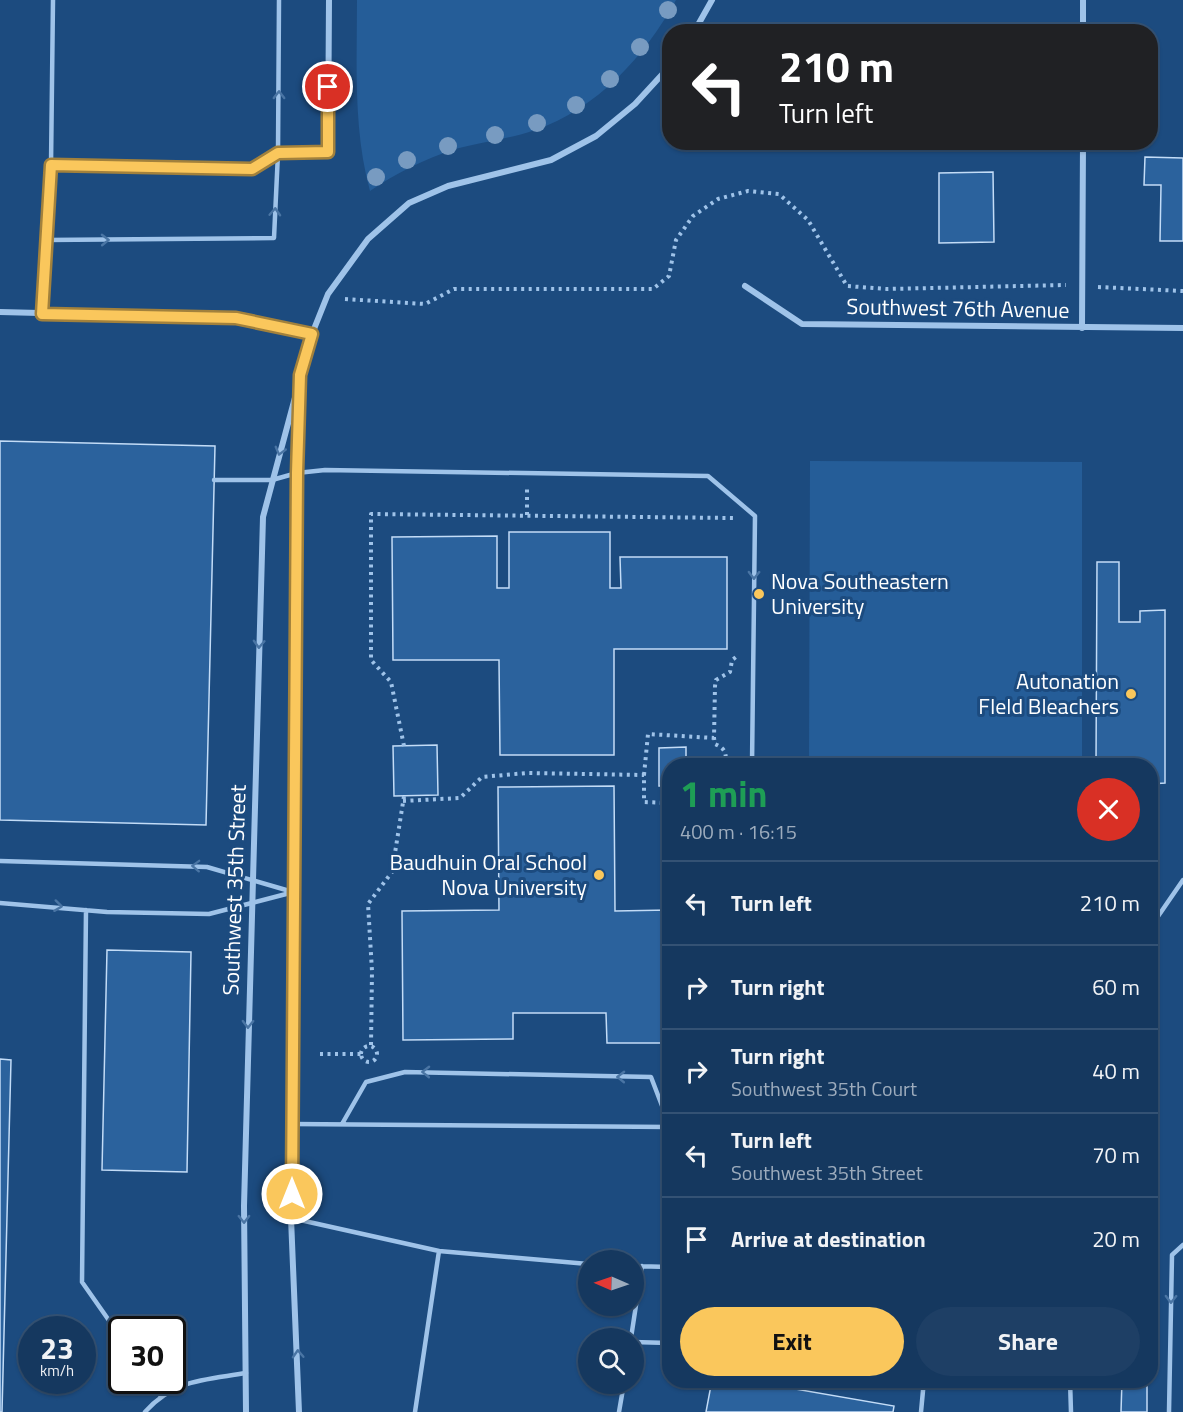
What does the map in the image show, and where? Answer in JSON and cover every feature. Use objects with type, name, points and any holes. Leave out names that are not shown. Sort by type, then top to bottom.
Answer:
[{"type":"street","points":[[328,152],[329,0]]},
{"type":"street","points":[[698,24],[712,0]]},
{"type":"street","points":[[1083,0],[1083,24]]},
{"type":"street","name":"Southwest 35th Street","points":[[246,1412],[244,1206],[263,517],[312,334],[328,294],[368,238],[409,203],[448,186],[550,160],[597,136],[635,104],[662,74]]},
{"type":"street","points":[[1082,328],[1083,150]]},
{"type":"street","name":"Southwest 76th Avenue","points":[[745,286],[802,324],[1183,328]]},
{"type":"street","points":[[0,312],[236,318],[312,334]]},
{"type":"street","name":"Southwest 35th Street","points":[[299,1412],[291,1218],[292,892],[300,375]]},
{"type":"lane","points":[[42,314],[51,165],[52,0]]},
{"type":"lane","points":[[46,240],[274,238],[278,153],[279,0]]},
{"type":"lane","points":[[51,165],[252,169],[278,153],[328,152]]},
{"type":"lane","points":[[214,480],[272,480],[297,473],[325,470],[708,476],[755,516],[752,758]]},
{"type":"lane","points":[[0,861],[207,867],[292,892]]},
{"type":"lane","points":[[1158,916],[1183,880]]},
{"type":"lane","points":[[0,903],[86,910],[209,914],[292,892]]},
{"type":"lane","points":[[1174,893],[1183,895]]},
{"type":"lane","points":[[86,910],[82,1282],[108,1319]]},
{"type":"lane","points":[[342,1124],[366,1082],[405,1072],[651,1077],[662,1106]]},
{"type":"lane","points":[[292,1124],[662,1125]]},
{"type":"lane","points":[[291,1218],[439,1251],[578,1263]]},
{"type":"lane","points":[[1169,1412],[1172,1255],[1183,1245]]},
{"type":"lane","points":[[416,1412],[439,1251]]},
{"type":"lane","points":[[644,1266],[662,1267]]},
{"type":"lane","points":[[644,1342],[662,1343]]},
{"type":"lane","points":[[145,1412],[160,1395],[190,1383],[246,1373]]},
{"type":"lane","points":[[921,1412],[923,1388]]},
{"type":"lane","points":[[1070,1388],[1071,1412]]},
{"type":"lane","points":[[620,1412],[622,1394]]},
{"type":"path","points":[[344,299],[425,304],[454,289],[653,289],[669,276],[676,240],[693,216],[718,199],[748,191],[779,194],[808,220],[847,286],[887,289],[1082,285],[1112,290],[1183,291]]},
{"type":"path","points":[[527,515],[528,473]]},
{"type":"path","points":[[404,746],[391,682],[371,660],[371,514],[739,518]]},
{"type":"path","points":[[726,758],[723,747],[715,744],[714,738],[716,680],[730,672],[732,660],[737,656]]},
{"type":"path","points":[[662,803],[644,802],[648,734],[714,738]]},
{"type":"path","points":[[371,1046],[372,971],[368,904],[392,872],[404,799],[460,798],[482,777],[527,773],[644,775]]},
{"type":"path","points":[[361,1054],[366,1061],[374,1061],[377,1051],[371,1046]]},
{"type":"path","points":[[361,1054],[363,1048],[371,1046]]},
{"type":"path","points":[[320,1054],[361,1054]]},
{"type":"shaded area","points":[[357,0],[676,0],[650,41],[634,60],[617,78],[579,109],[535,130],[455,149],[433,157],[400,172],[370,191],[358,120]]},
{"type":"shaded area","points":[[810,461],[1082,462],[1082,758],[809,758]]},
{"type":"building","points":[[1145,157],[1183,158],[1183,241],[1160,241],[1161,185],[1144,185]]},
{"type":"building","points":[[993,172],[994,242],[939,243],[939,173]]},
{"type":"building","points":[[0,441],[215,446],[206,825],[0,820]]},
{"type":"building","points":[[509,532],[610,532],[610,588],[621,588],[620,557],[727,557],[727,649],[614,649],[614,755],[500,755],[499,660],[393,660],[392,537],[497,536],[497,588],[509,588]]},
{"type":"building","name":"Autonation FIeld Bleachers","points":[[1097,562],[1119,562],[1119,622],[1140,622],[1140,611],[1165,610],[1165,783],[1158,783],[1158,758],[1096,758]]},
{"type":"building","points":[[437,745],[438,795],[394,796],[393,746]]},
{"type":"building","points":[[686,747],[686,758],[662,758],[662,786],[659,786],[659,748]]},
{"type":"building","points":[[614,786],[615,911],[662,910],[662,1043],[607,1043],[606,1013],[513,1013],[513,1039],[403,1040],[402,911],[499,910],[498,787]]},
{"type":"building","points":[[107,950],[191,952],[187,1172],[102,1170]]},
{"type":"building","points":[[0,1059],[11,1060],[2,1412],[0,1412]]},
{"type":"building","points":[[710,1388],[789,1388],[894,1406],[893,1412],[706,1412]]},
{"type":"building","points":[[1122,1388],[1147,1388],[1147,1412],[1121,1412]]},
{"type":"place","name":"Nova Southeastern University","points":[[759,594]]},
{"type":"place","name":"Autonation FIeld Bleachers","points":[[1131,694]]},
{"type":"place","name":"Baudhuin Oral School Nova University","points":[[599,875]]},
{"type":"route","points":[[292,1194],[292,892],[297,473],[300,375],[312,334],[236,318],[42,314],[51,165],[252,169],[278,153],[328,152],[328,87]]}]
